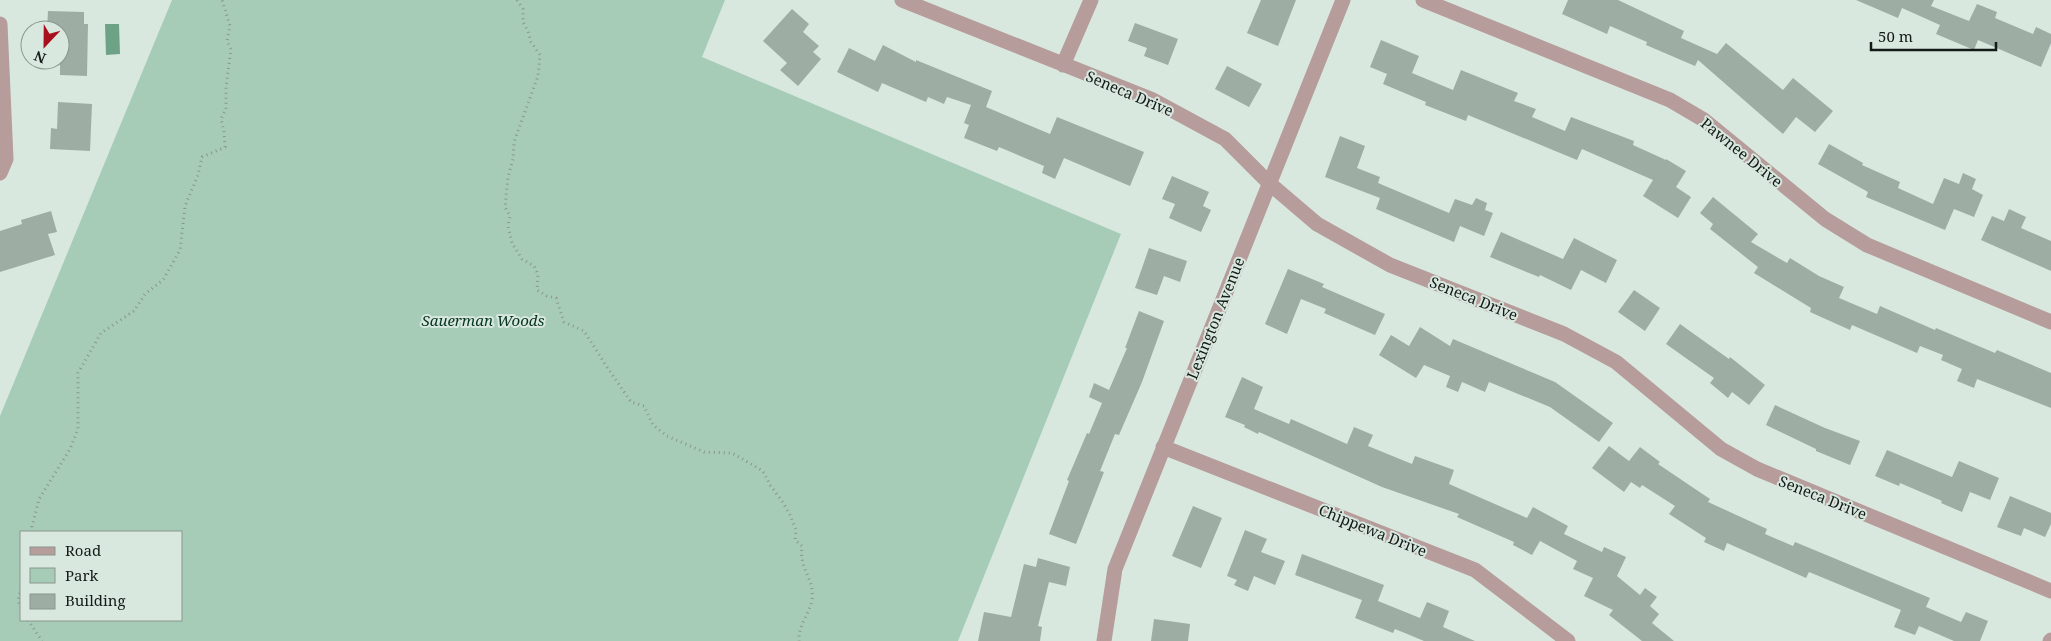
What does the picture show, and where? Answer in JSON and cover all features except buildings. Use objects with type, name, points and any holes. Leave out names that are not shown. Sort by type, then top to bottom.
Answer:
[{"type":"street","name":"Seneca Drive","points":[[902,0],[1153,100],[1225,139],[1270,184],[1317,224],[1390,265],[1564,334],[1616,362],[1721,449],[1757,470],[2051,591]]},
{"type":"street","points":[[1062,64],[1090,0]]},
{"type":"street","name":"Lexington Avenue","points":[[1104,641],[1104,628],[1115,569],[1343,0]]},
{"type":"street","name":"Pawnee Drive","points":[[1424,0],[1670,100],[1704,120],[1825,219],[1867,245],[2051,322]]},
{"type":"street","points":[[0,24],[2,112],[6,159],[0,173]]},
{"type":"street","name":"Chippewa Drive","points":[[1163,447],[1475,570],[1568,641]]},
{"type":"path","points":[[33,531],[32,527],[39,500],[70,449],[78,428],[78,373],[101,333],[134,311],[145,294],[163,280],[180,250],[185,206],[198,176],[202,157],[225,147],[221,119],[226,109],[226,87],[231,49],[228,41],[230,26],[222,0]]},
{"type":"path","points":[[517,0],[523,9],[523,22],[531,42],[540,55],[538,76],[514,142],[513,159],[508,176],[506,206],[510,216],[508,226],[512,243],[522,259],[534,266],[538,274],[537,290],[547,296],[556,298],[564,322],[584,330],[632,402],[644,406],[653,425],[667,436],[704,452],[732,453],[763,471],[790,515],[796,530],[796,540],[802,546],[800,557],[804,571],[811,582],[812,600],[798,632],[800,641]]},
{"type":"path","points":[[20,592],[18,600],[20,605]]},
{"type":"path","points":[[29,621],[42,641]]},
{"type":"green space","name":"Sauerman Woods","points":[[172,0],[725,0],[702,57],[1121,234],[958,641],[0,641],[0,416]]},
{"type":"shaded area","points":[[105,24],[119,24],[120,54],[106,55]]}]
